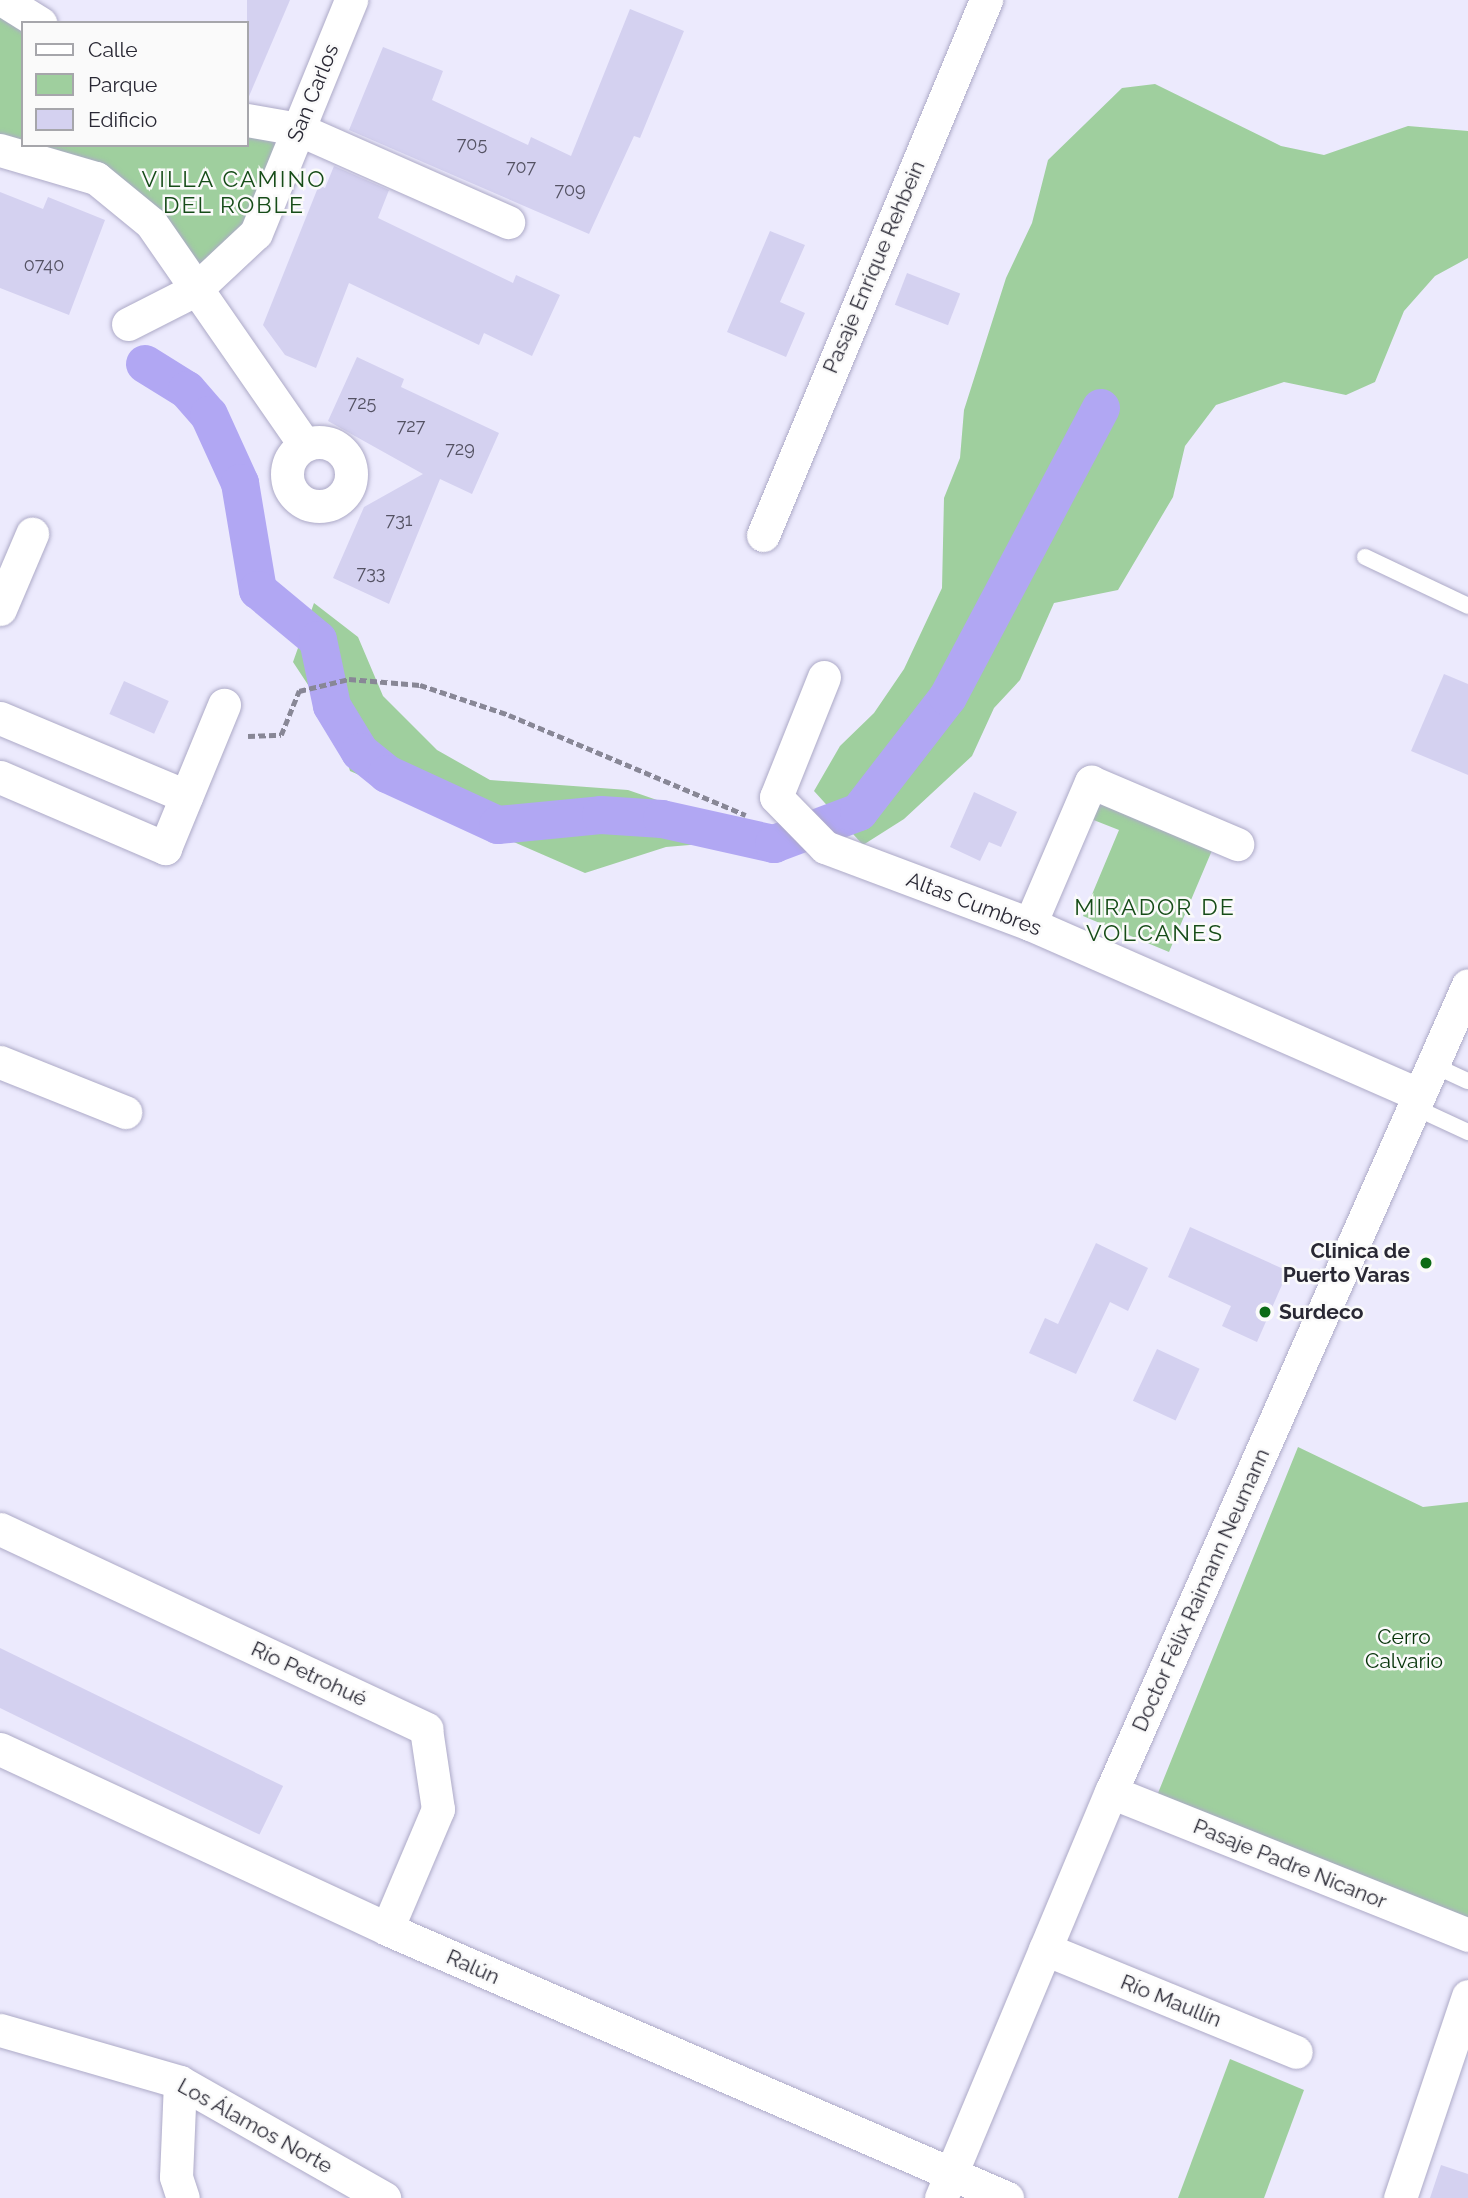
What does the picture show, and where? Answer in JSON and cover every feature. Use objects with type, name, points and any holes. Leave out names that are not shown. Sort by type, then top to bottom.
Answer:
[{"type":"street","points":[[3,0],[37,21]]},
{"type":"street","name":"San Carlos","points":[[128,324],[195,290],[257,233],[352,0]]},
{"type":"street","name":"Pasaje Enrique Rehbein","points":[[763,535],[986,0]]},
{"type":"street","points":[[248,120],[299,129],[508,222]]},
{"type":"street","points":[[0,150],[96,178],[125,199],[168,244],[195,290],[305,446]]},
{"type":"street","points":[[0,609],[32,534]]},
{"type":"street","points":[[776,797],[824,677]]},
{"type":"street","points":[[0,718],[186,796]]},
{"type":"street","points":[[0,777],[165,848],[218,719]]},
{"type":"street","points":[[1030,924],[1091,782],[1237,844]]},
{"type":"street","name":"Altas Cumbres","points":[[776,797],[825,847],[1030,924],[1422,1089]]},
{"type":"street","name":"Doctor Félix Raimann Neumann","points":[[946,2186],[1111,1792],[1468,985]]},
{"type":"street","points":[[0,1062],[125,1112]]},
{"type":"street","name":"Río Petrohué","points":[[0,1529],[426,1729],[438,1809],[387,1929]]},
{"type":"street","name":"Ralún","points":[[0,1749],[946,2186],[1007,2198]]},
{"type":"street","name":"Pasaje Padre Nicanor","points":[[1111,1792],[1468,1935]]},
{"type":"street","name":"Río Maullín","points":[[1045,1949],[1296,2052]]},
{"type":"street","points":[[1400,2198],[1468,1996]]},
{"type":"street","name":"Los Álamos Norte","points":[[0,2030],[180,2082],[384,2198]]},
{"type":"street","points":[[180,2082],[176,2177],[183,2198]]},
{"type":"lane","points":[[1364,557],[1468,606]]},
{"type":"lane","points":[[1422,1089],[1468,1081]]},
{"type":"lane","points":[[1422,1089],[1468,1132]]},
{"type":"path","points":[[218,719],[281,735],[299,691],[349,679],[420,685],[509,715],[748,816],[776,797]]},
{"type":"green space","name":"VILLA CAMINO DEL ROBLE","points":[[0,9],[21,25],[21,147],[248,147],[248,134],[288,142],[253,228],[195,279],[167,221],[0,144]]},
{"type":"green space","points":[[1155,84],[1281,146],[1324,155],[1408,126],[1468,131],[1468,258],[1435,276],[1404,311],[1375,382],[1346,395],[1284,382],[1216,405],[1185,446],[1173,497],[1118,590],[1054,603],[1020,680],[994,708],[972,756],[904,819],[863,845],[814,791],[840,746],[874,713],[904,669],[942,588],[944,498],[960,458],[964,410],[1006,278],[1032,223],[1048,160],[1122,88]]},
{"type":"green space","points":[[314,603],[358,637],[383,696],[437,750],[490,780],[628,790],[695,815],[713,843],[666,847],[585,873],[350,771],[339,732],[293,662]]},
{"type":"green space","points":[[1098,801],[1213,848],[1169,952],[1083,916],[1119,830],[1091,819]]},
{"type":"green space","name":"Cerro Calvario","points":[[1298,1447],[1423,1507],[1468,1502],[1468,1921],[1156,1798]]},
{"type":"green space","points":[[1230,2059],[1304,2090],[1264,2198],[1178,2198]]},
{"type":"building","points":[[247,0],[290,0],[248,99],[248,21]]},
{"type":"building","points":[[630,9],[684,31],[640,138],[634,136],[589,234],[349,130],[383,47],[443,71],[432,100],[528,145],[531,137],[571,156]]},
{"type":"building","points":[[334,166],[389,190],[378,218],[513,283],[516,275],[560,295],[532,356],[484,333],[479,345],[349,283],[316,368],[285,355],[263,325],[319,185],[325,188]]},
{"type":"building","points":[[0,192],[43,209],[48,197],[105,220],[69,315],[0,288]]},
{"type":"building","points":[[770,231],[805,245],[780,302],[805,313],[786,357],[727,332]]},
{"type":"building","points":[[907,273],[960,293],[948,325],[895,305]]},
{"type":"building","points":[[357,357],[404,379],[401,387],[499,433],[472,494],[440,479],[389,604],[333,578],[364,507],[423,474],[328,421]]},
{"type":"building","points":[[1444,674],[1468,684],[1468,775],[1411,751]]},
{"type":"building","points":[[124,681],[169,701],[154,734],[109,714]]},
{"type":"building","points":[[974,792],[1017,812],[1001,847],[989,842],[980,861],[950,847]]},
{"type":"building","points":[[1190,1227],[1288,1271],[1257,1342],[1222,1326],[1231,1306],[1168,1277]]},
{"type":"building","points":[[1096,1243],[1148,1268],[1128,1311],[1110,1302],[1076,1374],[1029,1353],[1045,1318],[1058,1324]]},
{"type":"building","points":[[1157,1349],[1200,1369],[1176,1421],[1133,1401]]},
{"type":"building","points":[[0,1648],[283,1786],[259,1835],[0,1708]]},
{"type":"building","points":[[1441,2165],[1468,2174],[1468,2198],[1430,2198]]},
{"type":"waterway","points":[[145,364],[187,390],[209,415],[240,483],[258,590],[318,640],[332,706],[360,752],[387,774],[498,825],[601,815],[662,819],[774,844],[859,812],[948,697],[1101,408]]},
{"type":"place","name":"Clinica de Puerto Varas","points":[[1426,1263]]},
{"type":"place","name":"Surdeco","points":[[1265,1312]]},
{"type":"district","name":"VILLA CAMINO DEL ROBLE","points":[[234,192]]},
{"type":"district","name":"MIRADOR DE VOLCANES","points":[[1155,920]]}]
